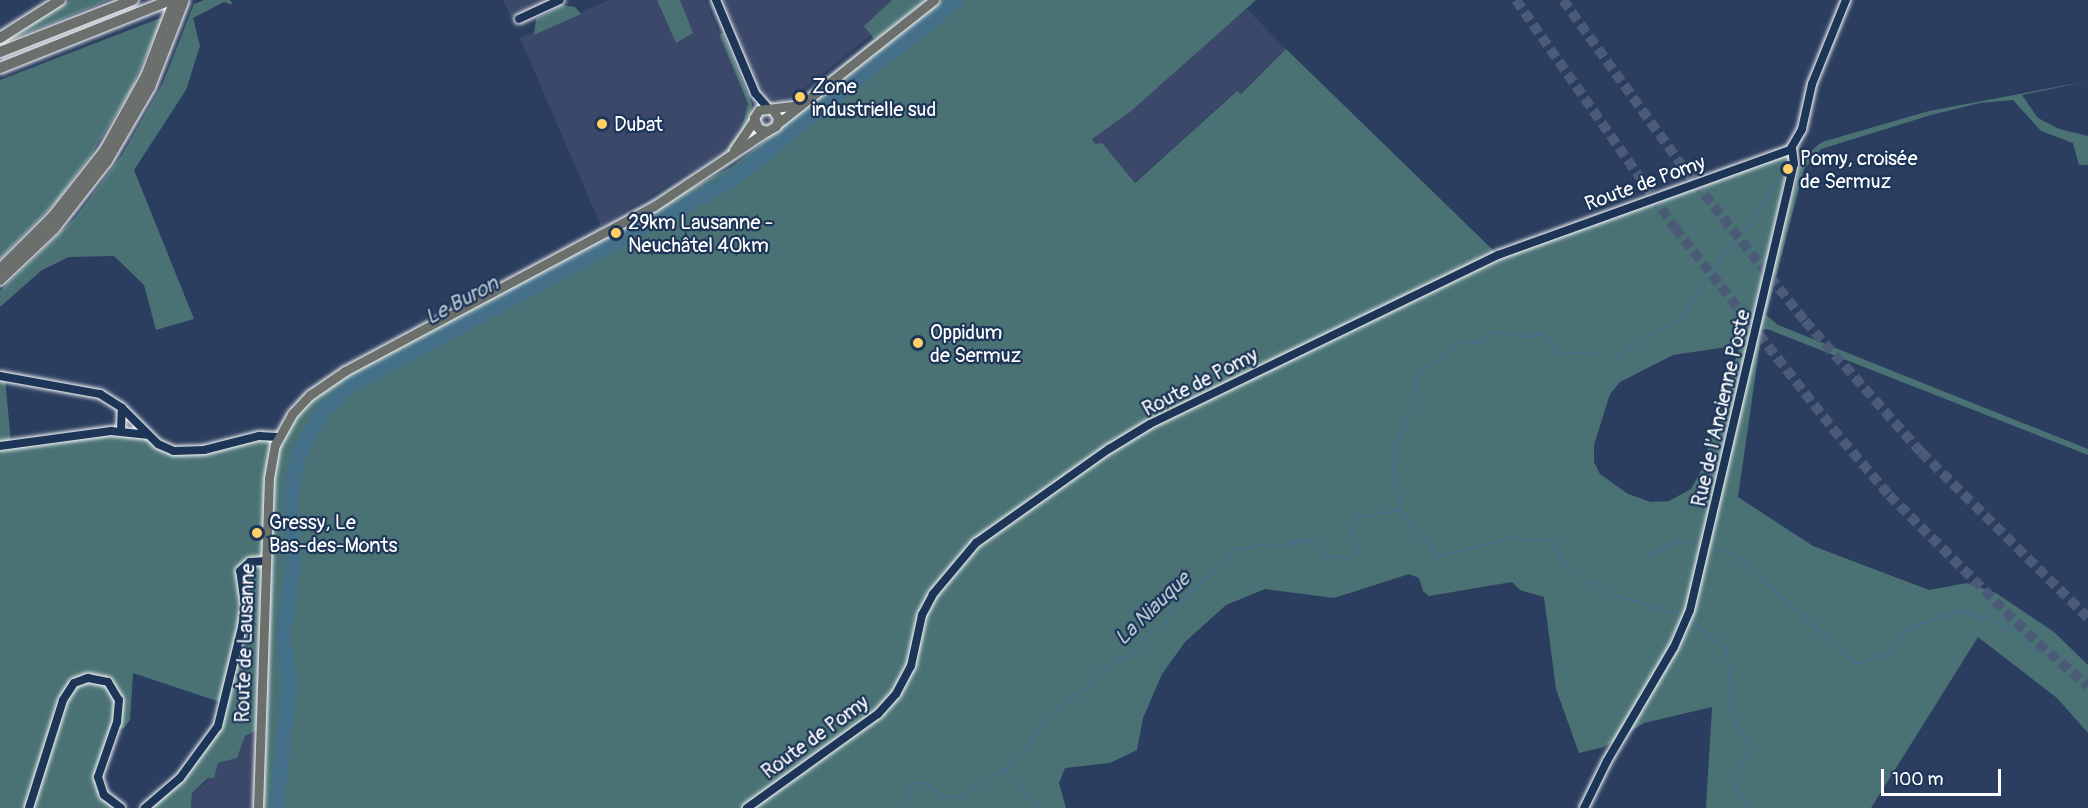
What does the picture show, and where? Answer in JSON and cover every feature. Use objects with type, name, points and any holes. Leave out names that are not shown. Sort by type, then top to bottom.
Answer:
[{"type":"highway","points":[[0,38],[60,0]]},
{"type":"highway","points":[[0,52],[134,0]]},
{"type":"highway","points":[[0,269],[39,232],[93,167],[126,113],[156,52],[173,0]]},
{"type":"highway","points":[[0,68],[173,0]]},
{"type":"highway","points":[[0,280],[47,236],[95,179],[130,125],[168,48],[184,0]]},
{"type":"main road","points":[[771,109],[777,124],[934,0]]},
{"type":"main road","points":[[767,131],[758,128],[755,117],[771,109],[804,102]]},
{"type":"main road","name":"Route de Lausanne","points":[[727,159],[748,134],[755,117]]},
{"type":"main road","name":"Route de Lausanne","points":[[258,808],[269,478],[278,437],[297,407],[331,380],[654,206],[777,124]]},
{"type":"street","points":[[519,19],[560,0]]},
{"type":"street","points":[[717,0],[755,93],[755,117]]},
{"type":"street","name":"Rue de l'Ancienne Poste","points":[[1584,808],[1607,761],[1674,647],[1690,610],[1794,164],[1792,147],[1802,129],[1832,28],[1846,0]]},
{"type":"street","points":[[755,93],[771,109]]},
{"type":"street","name":"Route de Pomy","points":[[747,808],[878,714],[890,701],[911,666],[922,615],[933,594],[976,543],[1108,449],[1150,424],[1498,255],[1792,147]]},
{"type":"street","points":[[0,376],[90,390],[122,408],[147,435],[166,448],[182,452],[259,436],[278,437]]},
{"type":"street","points":[[121,431],[122,408]]},
{"type":"street","points":[[0,446],[121,431],[147,435]]},
{"type":"street","points":[[146,808],[180,778],[218,726],[242,627],[245,605],[240,571],[250,562],[265,561]]},
{"type":"street","points":[[29,808],[66,692],[80,679],[95,678],[114,687],[119,700],[117,722],[98,777],[104,795],[121,808]]},
{"type":"shaded area","points":[[503,0],[547,0],[511,17]]},
{"type":"shaded area","points":[[610,0],[705,0],[748,104],[741,130],[727,149],[601,226],[520,38]]},
{"type":"shaded area","points":[[724,0],[892,0],[865,26],[871,35],[791,99],[781,102],[766,96],[758,82]]},
{"type":"shaded area","points":[[1246,8],[1286,49],[1240,94],[1236,91],[1134,183],[1102,144],[1095,144],[1091,139],[1130,112]]},
{"type":"shaded area","points":[[261,729],[258,808],[191,808],[192,792],[205,784],[218,763],[237,758],[245,736]]},
{"type":"green space","points":[[70,0],[109,0],[8,41],[7,39]]},
{"type":"green space","points":[[204,0],[230,0],[233,5],[224,2],[193,18],[200,46],[186,90],[134,170],[194,319],[156,330],[144,285],[114,256],[69,257],[42,270],[0,307],[0,291],[75,218],[122,155],[163,83],[194,4]]},
{"type":"green space","points":[[657,0],[680,0],[693,33],[676,43]]},
{"type":"green space","points":[[892,0],[927,0],[812,90],[874,39],[864,26]]},
{"type":"green space","points":[[942,0],[1256,0],[1130,112],[1092,139],[1095,144],[1102,143],[1135,183],[1237,91],[1241,94],[1286,49],[1498,255],[1792,147],[1712,507],[1718,508],[1769,282],[1802,158],[1822,142],[1929,111],[2088,81],[2022,95],[2038,118],[2059,129],[2088,136],[2088,165],[2079,165],[2073,143],[2041,131],[2013,100],[1980,103],[1931,115],[1821,149],[1804,169],[1766,315],[1778,325],[2088,449],[2088,455],[1767,329],[1762,330],[1738,497],[1813,546],[1929,590],[1967,583],[1996,593],[2054,632],[2088,665],[2088,733],[2057,698],[1978,637],[1871,808],[1706,808],[1712,707],[1644,723],[1604,747],[1579,753],[1556,689],[1544,597],[1520,590],[1512,582],[1429,596],[1423,591],[1419,578],[1409,574],[1334,598],[1265,589],[1226,605],[1185,642],[1162,674],[1143,718],[1137,750],[1110,763],[1065,768],[1059,783],[1066,808],[258,808],[260,729],[245,736],[237,758],[218,763],[214,778],[208,778],[192,793],[191,808],[145,808],[203,749],[226,704],[133,673],[130,720],[124,728],[114,730],[101,758],[100,788],[121,808],[0,808],[0,376],[5,377],[11,444],[131,431],[182,452],[254,437],[278,437],[317,390],[733,166]],"holes":[[[1740,345],[1701,471],[1691,489],[1669,501],[1651,502],[1628,494],[1600,474],[1594,462],[1594,445],[1610,394],[1620,382],[1673,355]]]},
{"type":"green space","points":[[562,5],[575,7],[581,14],[534,35],[536,19]]},
{"type":"green space","points":[[163,17],[131,90],[89,158],[56,202],[0,259],[0,80]]},
{"type":"green space","points":[[723,33],[752,104],[751,118],[735,145],[720,157],[741,130],[748,104],[719,34]]},
{"type":"waterway","name":"Le Buron","points":[[276,808],[289,683],[283,635],[293,564],[290,497],[298,454],[324,408],[352,384],[729,181],[956,0]]},
{"type":"waterway","points":[[1617,356],[1681,319],[1733,242],[1752,224],[1779,178]]},
{"type":"waterway","points":[[1575,572],[1561,562],[1553,541],[1509,538],[1439,557],[1399,510],[1402,496],[1395,488],[1392,452],[1395,441],[1404,432],[1406,419],[1417,411],[1420,402],[1415,377],[1463,341],[1480,343],[1489,332],[1531,337],[1538,334],[1552,342],[1557,352],[1602,355]]},
{"type":"waterway","name":"La Niauque","points":[[906,808],[913,783],[926,783],[941,796],[956,798],[1004,770],[1025,749],[1055,710],[1092,685],[1103,670],[1138,650],[1149,632],[1164,623],[1177,604],[1225,562],[1230,551],[1266,544],[1278,547],[1304,540],[1316,544],[1323,556],[1352,558],[1358,551],[1352,535],[1357,517],[1399,510]]},
{"type":"waterway","points":[[1648,556],[1678,541],[1700,545]]},
{"type":"waterway","points":[[1713,549],[1732,552],[1856,664],[1892,653],[1907,629],[1958,610],[2005,625],[2039,654]]},
{"type":"waterway","points":[[1592,582],[1623,598],[1677,614]]},
{"type":"waterway","points":[[1692,622],[1727,649],[1733,718],[1751,748],[1732,783],[1750,808]]},
{"type":"waterway","points":[[1004,770],[1041,808]]},
{"type":"tunnel","points":[[1516,0],[1675,228],[1833,429],[1889,495],[2027,633],[2088,686]]},
{"type":"tunnel","points":[[1563,0],[1686,171],[1805,321],[1921,452],[2088,618]]},
{"type":"place","name":"Zone industrielle sud","points":[[800,97]]},
{"type":"place","name":"Dubat","points":[[602,124]]},
{"type":"place","name":"Pomy, croisée de Sermuz","points":[[1788,169]]},
{"type":"place","name":"29km Lausanne - Neuchâtel 40km","points":[[616,233]]},
{"type":"place","name":"Oppidum de Sermuz","points":[[918,343]]},
{"type":"place","name":"Gressy, Le Bas-des-Monts","points":[[257,533]]}]
